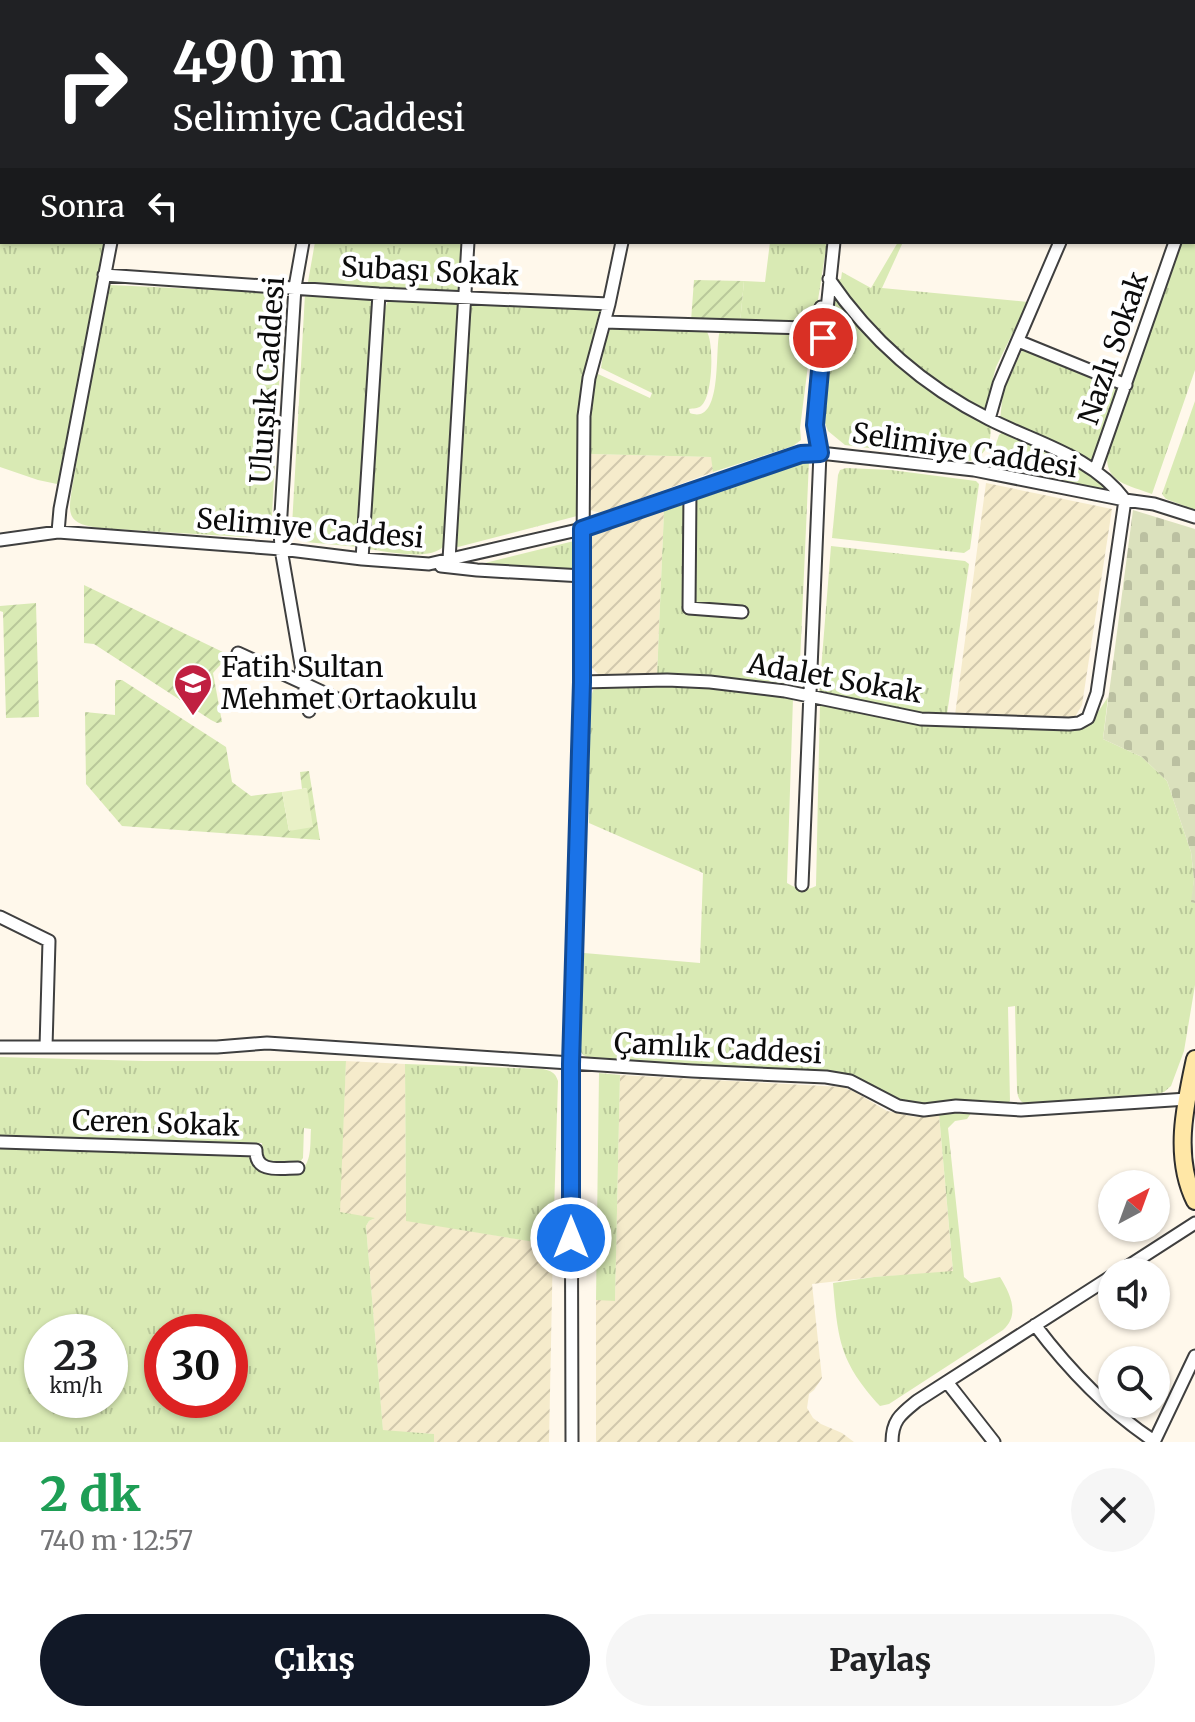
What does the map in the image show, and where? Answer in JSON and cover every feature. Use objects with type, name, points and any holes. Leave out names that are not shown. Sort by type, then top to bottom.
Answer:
[{"type":"street","points":[[58,532],[111,244]]},
{"type":"street","name":"Uluışık Caddesi","points":[[303,244],[295,287],[280,530],[309,711]]},
{"type":"street","points":[[449,560],[468,244]]},
{"type":"street","points":[[572,1442],[571,1064],[582,682],[585,401],[622,244]]},
{"type":"street","points":[[802,885],[820,453],[815,425],[834,244]]},
{"type":"street","points":[[989,419],[999,384],[1059,244]]},
{"type":"street","name":"Nazlı Sokak","points":[[1095,471],[1174,244]]},
{"type":"street","name":"Subaşı Sokak","points":[[104,275],[379,294],[609,304]]},
{"type":"street","points":[[604,322],[807,328],[817,318],[829,279]]},
{"type":"street","points":[[829,279],[861,321],[896,356],[945,395],[1068,455],[1113,485],[1125,500]]},
{"type":"street","points":[[362,559],[379,294]]},
{"type":"street","points":[[1018,341],[1126,385]]},
{"type":"street","name":"Selimiye Caddesi","points":[[0,540],[58,532],[429,564],[582,529],[801,454],[820,453],[974,470],[1154,504],[1195,517]]},
{"type":"street","points":[[690,492],[689,608],[742,612]]},
{"type":"street","name":"Adalet Sokak","points":[[582,682],[710,682],[755,686],[921,719],[1079,723],[1088,718],[1097,693],[1125,500]]},
{"type":"street","points":[[429,564],[583,576]]},
{"type":"street","points":[[238,653],[344,702]]},
{"type":"street","points":[[0,917],[49,941],[46,1047]]},
{"type":"street","name":"Çamlık Caddesi","points":[[0,1047],[217,1047],[267,1043],[839,1079],[850,1081],[898,1106],[924,1110],[956,1106],[1021,1110],[1187,1099]]},
{"type":"street","points":[[1195,1059],[1187,1099],[1190,1126],[1182,1144],[1185,1169],[1195,1201]]},
{"type":"street","name":"Ceren Sokak","points":[[0,1142],[256,1150],[255,1157],[263,1166],[298,1168]]},
{"type":"street","points":[[1141,1258],[1195,1223]]},
{"type":"street","points":[[892,1442],[893,1426],[901,1414],[1098,1285]]},
{"type":"street","points":[[1035,1325],[1069,1368],[1093,1392],[1154,1442],[1195,1356]]},
{"type":"street","points":[[947,1382],[994,1442]]},
{"type":"shaded area","points":[[589,454],[712,457],[713,472],[601,513],[589,510]]},
{"type":"shaded area","points":[[986,483],[1112,509],[1082,705],[1075,717],[955,715]]},
{"type":"shaded area","points":[[664,511],[657,676],[599,675],[591,667],[590,653],[590,534]]},
{"type":"shaded area","points":[[346,1061],[405,1064],[406,1220],[553,1245],[549,1442],[434,1442],[433,1434],[383,1431],[366,1226],[373,1219],[339,1213]]},
{"type":"shaded area","points":[[620,1075],[843,1087],[887,1111],[915,1117],[939,1114],[953,1272],[812,1284],[822,1378],[809,1394],[807,1408],[821,1424],[854,1442],[596,1442],[596,1300],[615,1300]]},
{"type":"green space","points":[[0,244],[105,244],[61,476],[57,484],[0,467]]},
{"type":"green space","points":[[315,244],[463,244],[460,290],[456,293],[308,282]]},
{"type":"green space","points":[[770,244],[827,244],[816,313],[807,324],[740,323],[744,281],[765,282]]},
{"type":"green space","points":[[897,244],[902,244],[882,288],[1028,302],[996,367],[985,409],[953,393],[895,350],[836,280],[841,279],[842,272],[871,288]]},
{"type":"green space","points":[[1179,244],[1195,244],[1195,370],[1152,494],[1125,484],[1112,475],[1107,460],[1108,449]]},
{"type":"green space","points":[[694,280],[744,281],[740,323],[691,321]]},
{"type":"green space","points":[[110,285],[284,293],[272,515],[264,533],[244,537],[98,528],[80,523],[72,516],[72,488]]},
{"type":"green space","points":[[832,293],[861,328],[990,424],[989,441],[976,459],[970,461],[845,445],[828,431],[825,423]]},
{"type":"green space","points":[[305,294],[366,298],[374,304],[358,547],[306,542],[300,540],[292,526]]},
{"type":"green space","points":[[392,299],[459,301],[444,546],[428,554],[366,549],[385,308]]},
{"type":"green space","points":[[470,303],[603,309],[581,402],[577,516],[458,547],[452,544]]},
{"type":"green space","points":[[611,327],[707,332],[711,358],[708,392],[701,406],[689,409],[690,413],[701,414],[713,397],[720,331],[812,334],[801,440],[793,446],[713,472],[711,457],[589,454],[590,403],[598,374],[650,398],[652,393],[601,368]]},
{"type":"green space","points":[[1023,348],[1116,387],[1117,392],[1092,465],[1072,450],[1000,420],[1003,392]]},
{"type":"green space","points":[[1195,401],[1195,510],[1166,499],[1162,494]]},
{"type":"green space","points":[[1004,431],[1075,465],[1114,493],[996,463],[992,456],[999,435]]},
{"type":"green space","points":[[809,461],[799,685],[706,675],[657,676],[664,511]]},
{"type":"green space","points":[[840,470],[891,470],[976,481],[979,484],[970,549],[964,553],[832,538],[838,475]]},
{"type":"green space","points":[[1133,510],[1195,529],[1195,903],[1191,902],[1194,879],[1191,852],[1167,781],[1142,757],[1103,739]]},
{"type":"green space","points":[[574,541],[574,571],[477,565]]},
{"type":"green space","points":[[831,546],[965,561],[969,564],[947,714],[911,714],[819,695]]},
{"type":"green space","points":[[84,585],[229,655],[213,673],[222,722],[211,720],[94,644],[84,643]]},
{"type":"green space","points":[[36,603],[39,717],[6,718],[3,612],[0,606]]},
{"type":"green space","points":[[116,680],[122,680],[226,747],[232,782],[251,796],[282,792],[289,831],[306,788],[302,789],[300,772],[309,771],[320,840],[122,826],[86,784],[85,712],[115,715]]},
{"type":"green space","points":[[671,685],[771,693],[793,698],[787,883],[804,889],[816,886],[820,703],[915,721],[1088,724],[1108,697],[1103,739],[1142,757],[1167,781],[1191,852],[1194,879],[1192,902],[1195,903],[1195,985],[1184,1051],[1171,1086],[1154,1095],[1042,1104],[1022,1102],[1017,1089],[1015,1006],[1008,1007],[1010,1101],[1007,1104],[909,1105],[843,1074],[592,1059],[583,1055],[579,1049],[584,953],[700,963],[703,873],[589,823],[587,712],[593,690]]},
{"type":"green space","points":[[307,788],[313,827],[289,831],[282,792]]},
{"type":"green space","points":[[0,1057],[346,1061],[340,1212],[375,1218],[366,1226],[383,1430],[434,1434],[434,1442],[0,1442],[0,1148],[249,1156],[258,1170],[287,1173],[300,1170],[307,1163],[311,1129],[304,1128],[303,1158],[299,1163],[263,1162],[262,1143],[0,1137]]},
{"type":"green space","points":[[405,1064],[543,1069],[554,1074],[558,1081],[553,1245],[406,1221]]},
{"type":"green space","points":[[599,1073],[620,1075],[615,1301],[596,1300]]},
{"type":"green space","points":[[972,1112],[967,1119],[955,1121],[948,1128],[964,1277],[971,1283],[1000,1277],[1012,1305],[1011,1318],[1003,1330],[889,1404],[880,1406],[856,1376],[843,1350],[833,1283],[953,1271],[939,1114]]},
{"type":"place","name":"Fatih Sultan Mehmet Ortaokulu","points":[[193,717]]},
{"type":"route","points":[[571,1238],[571,1064],[582,682],[582,529],[801,454],[820,453],[815,425],[823,338]]}]
